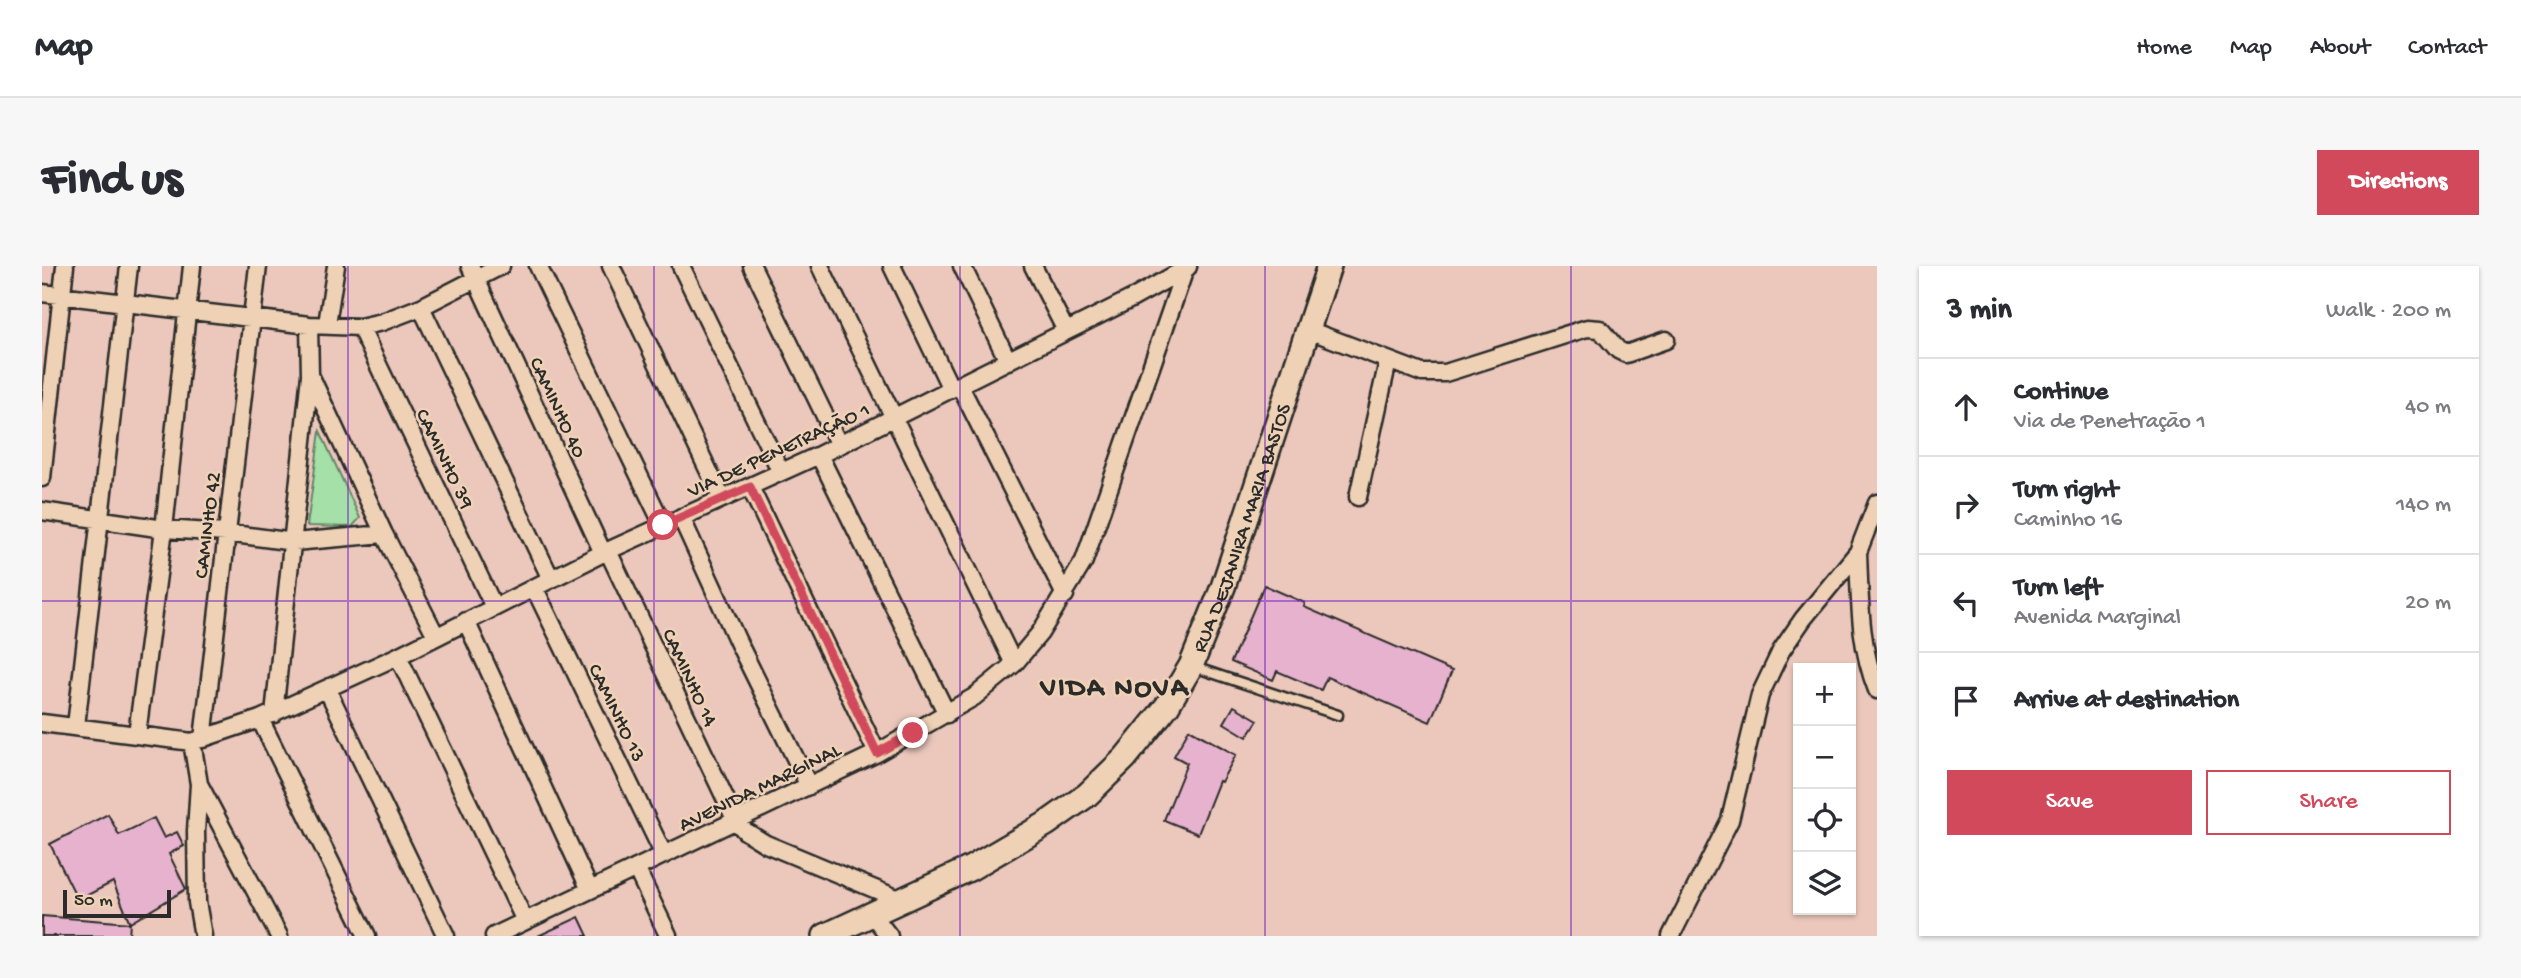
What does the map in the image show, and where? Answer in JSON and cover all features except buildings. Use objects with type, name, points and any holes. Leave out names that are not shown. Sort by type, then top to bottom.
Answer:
[{"type":"main road","name":"RUA DEJANIRA MARIA BASTOS","points":[[825,936],[971,868],[1046,824],[1087,795],[1125,758],[1167,706],[1191,666],[1223,587],[1328,266]]},
{"type":"street","points":[[42,478],[65,266]]},
{"type":"street","points":[[76,726],[129,266]]},
{"type":"street","points":[[137,733],[164,529],[192,266]]},
{"type":"street","name":"CAMINHO 42","points":[[199,784],[197,740],[226,533],[258,266]]},
{"type":"street","points":[[327,324],[336,266]]},
{"type":"street","points":[[42,293],[309,325],[360,327],[382,323],[421,307],[474,272],[501,266]]},
{"type":"street","points":[[538,266],[663,525]]},
{"type":"street","points":[[611,266],[722,499]]},
{"type":"street","points":[[681,266],[781,472]]},
{"type":"street","points":[[752,266],[839,445]]},
{"type":"street","points":[[820,266],[1014,664]]},
{"type":"street","points":[[892,266],[1065,595]]},
{"type":"street","points":[[962,266],[1008,361]]},
{"type":"street","points":[[1033,266],[1066,331]]},
{"type":"street","name":"VIA DE PENETRAÇÃO 1","points":[[197,740],[267,716],[327,689],[606,552],[819,455],[956,388],[1186,267]]},
{"type":"street","name":"AVENIDA MARGINAL","points":[[503,934],[877,753],[947,714],[983,690],[1014,664],[1040,633],[1084,561],[1186,267]]},
{"type":"street","name":"CAMINHO 40","points":[[474,272],[606,552]]},
{"type":"street","points":[[421,307],[551,579]]},
{"type":"street","points":[[309,325],[310,375],[294,542],[267,716],[368,936]]},
{"type":"street","name":"CAMINHO 39","points":[[360,327],[494,607]]},
{"type":"street","points":[[1306,329],[1422,373],[1445,373],[1595,328],[1604,332],[1618,350],[1626,354],[1666,340]]},
{"type":"street","points":[[1358,497],[1388,361]]},
{"type":"street","points":[[310,375],[384,534],[436,636]]},
{"type":"street","points":[[819,455],[947,714]]},
{"type":"street","points":[[750,487],[877,753]]},
{"type":"street","points":[[1671,936],[1730,820],[1760,695],[1781,651],[1803,619],[1858,552],[1877,503]]},
{"type":"street","points":[[42,511],[164,529],[226,533],[294,542],[384,534]]},
{"type":"street","points":[[681,517],[738,642],[809,786]]},
{"type":"street","name":"CAMINHO 14","points":[[606,552],[736,821]]},
{"type":"street","points":[[1858,552],[1861,630],[1865,654],[1877,690]]},
{"type":"street","name":"CAMINHO 13","points":[[534,587],[664,855]]},
{"type":"street","points":[[466,621],[590,890]]},
{"type":"street","points":[[398,656],[526,921]]},
{"type":"street","points":[[327,689],[446,936]]},
{"type":"street","points":[[42,723],[197,740]]},
{"type":"street","points":[[199,784],[196,831],[197,902],[203,936]]},
{"type":"street","points":[[199,784],[279,936]]},
{"type":"street","points":[[736,821],[744,831],[765,844],[901,900]]},
{"type":"street","points":[[636,868],[668,935]]},
{"type":"street","points":[[872,914],[889,936]]},
{"type":"lane","points":[[1191,666],[1338,715]]},
{"type":"green space","points":[[320,431],[360,518],[352,527],[307,526]]},
{"type":"district","name":"VIDA NOVA","points":[[1115,685]]},
{"type":"route","points":[[663,525],[750,487],[877,753],[913,733]]}]
